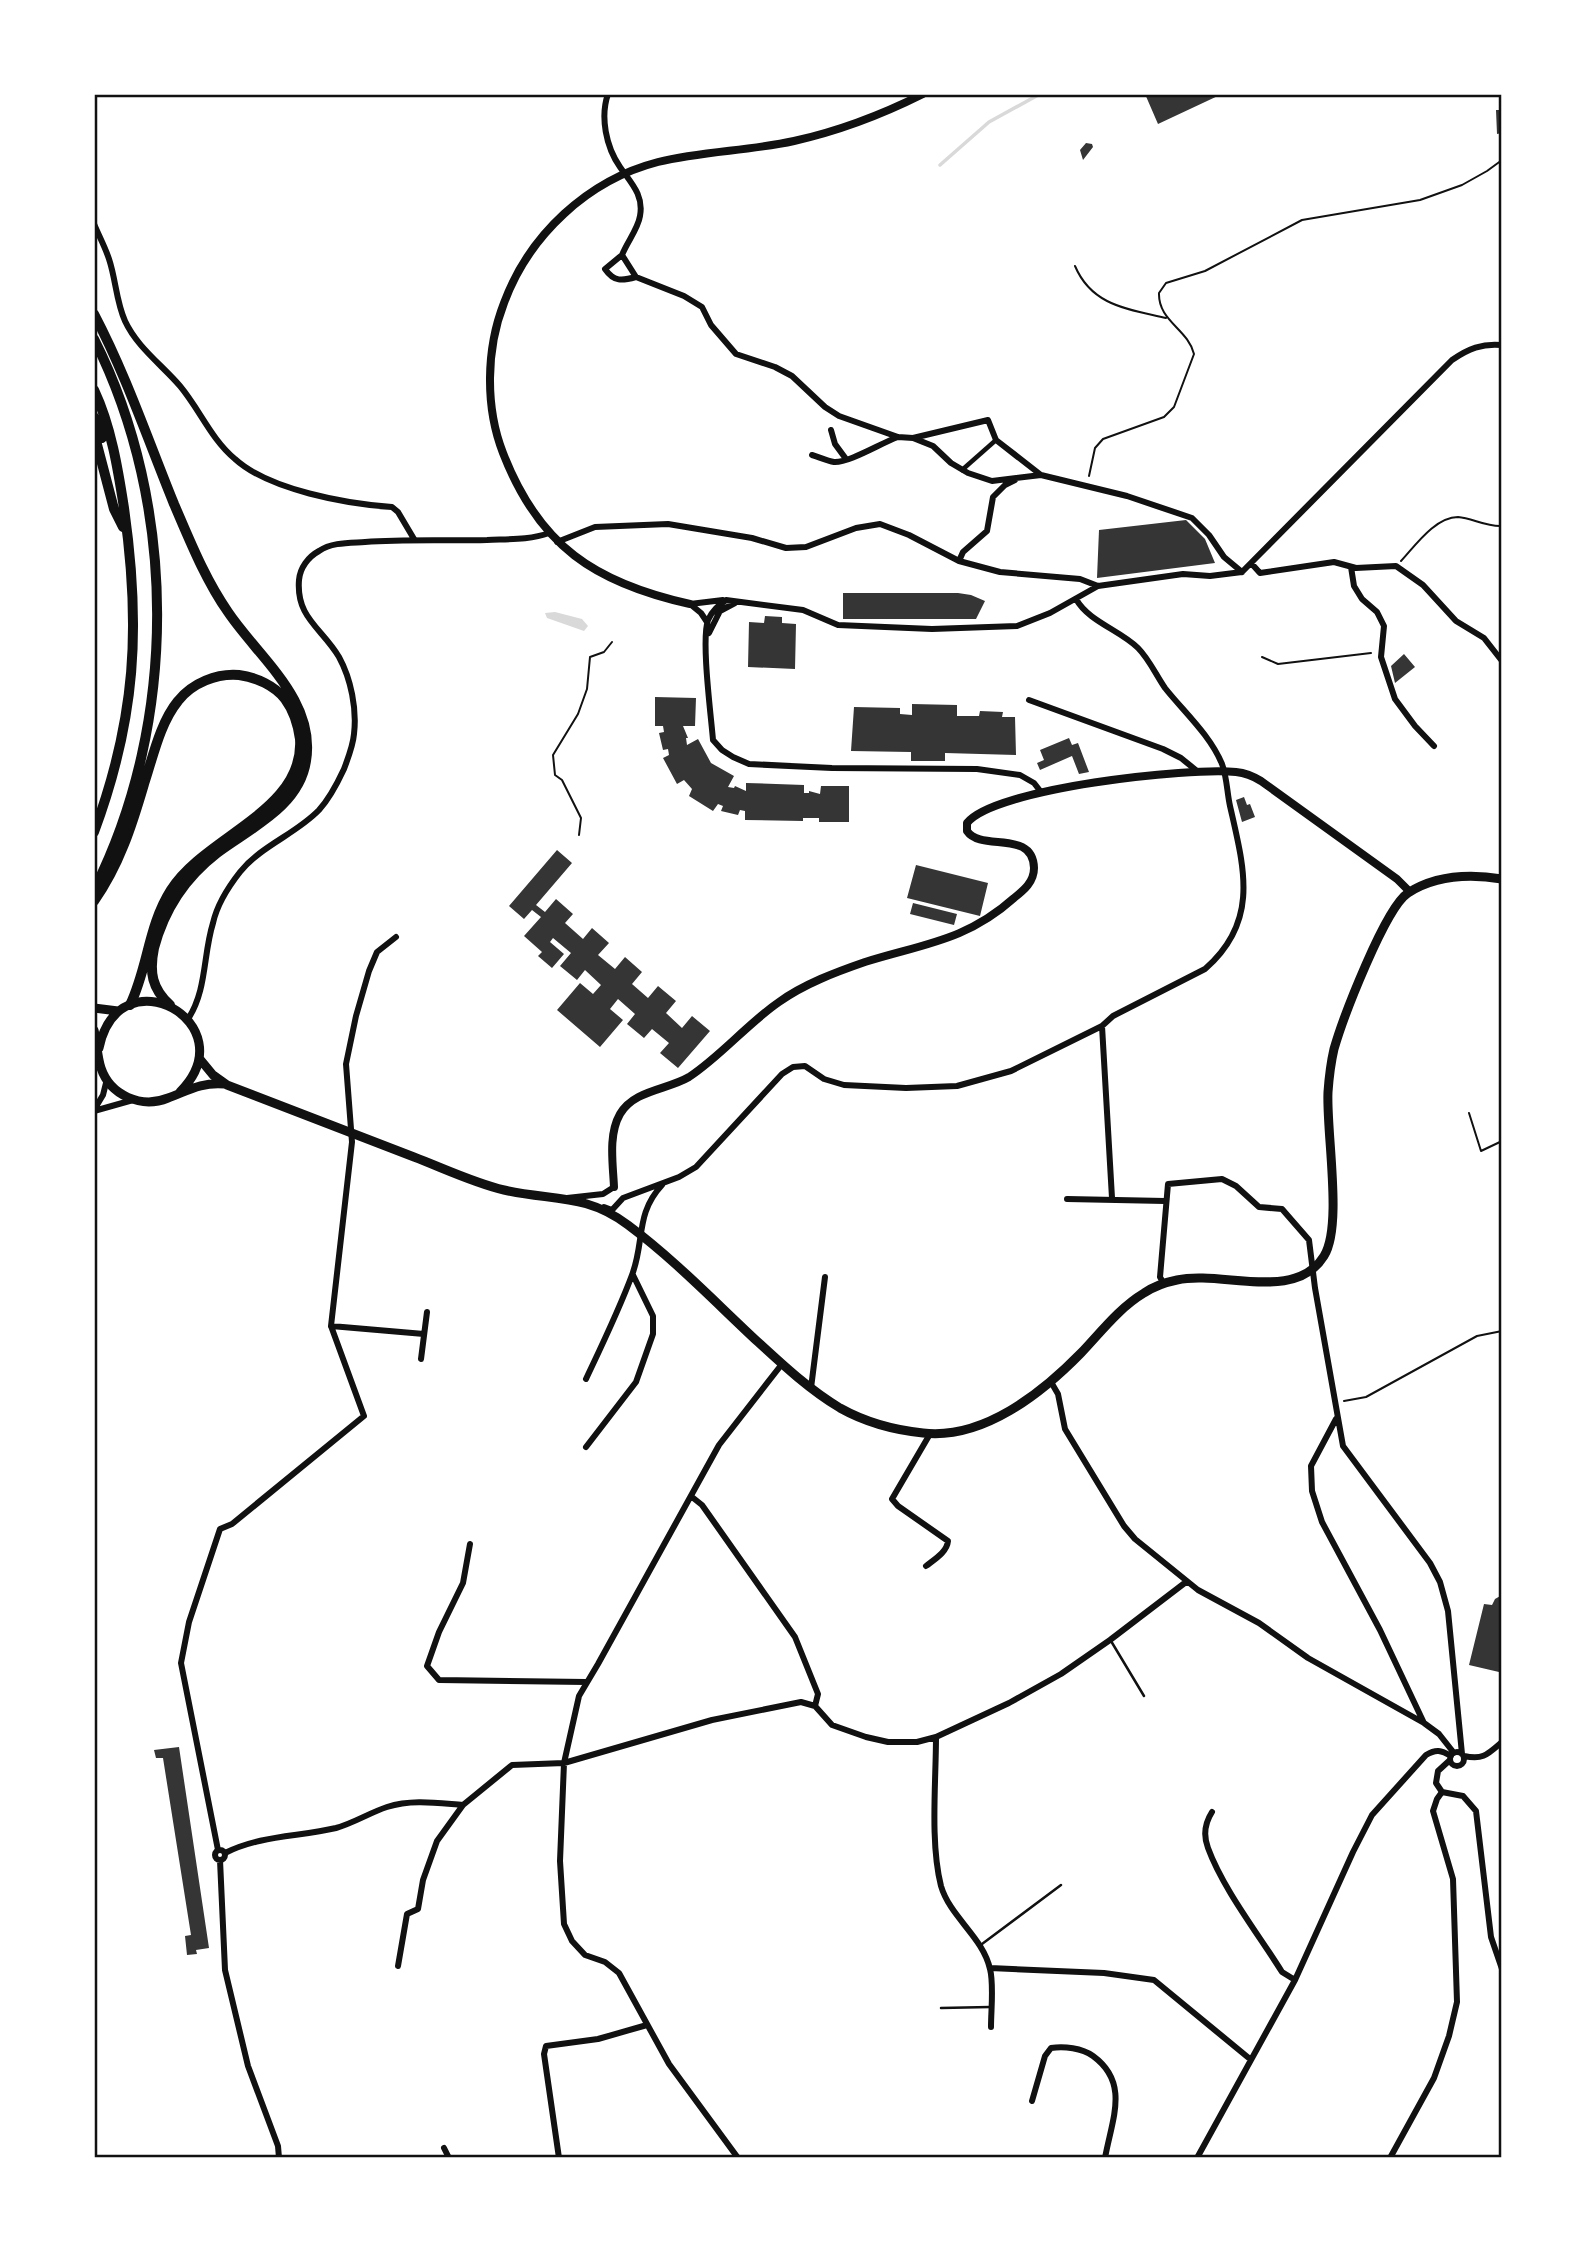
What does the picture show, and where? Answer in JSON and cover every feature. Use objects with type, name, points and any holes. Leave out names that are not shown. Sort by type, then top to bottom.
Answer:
[{"type":"highway","points":[[94,314],[121,370],[204,574],[248,640],[294,698],[305,723],[308,741],[303,775],[286,801],[215,854],[176,896],[157,938],[151,971],[153,984],[159,995],[170,1005]]},
{"type":"highway","points":[[94,339],[123,406],[148,504],[156,625],[153,684],[137,771],[111,855],[94,889]]},
{"type":"highway","points":[[94,390],[119,471],[128,539],[134,645],[122,744],[94,832]]},
{"type":"highway","points":[[94,417],[109,460],[119,471]]},
{"type":"highway","points":[[94,433],[114,509],[128,539]]},
{"type":"highway","points":[[94,901],[121,853],[153,756],[168,716],[178,700],[191,688],[225,674],[242,675],[272,687],[289,705],[298,727],[299,750],[295,774],[279,797],[201,857],[173,887],[156,920],[148,942],[141,979],[130,1004]]},
{"type":"main road","points":[[199,1058],[213,1075],[226,1084],[352,1134],[504,1190],[567,1198],[592,1205],[613,1215],[641,1236],[811,1388],[839,1407],[876,1424],[930,1434],[989,1421],[1027,1400],[1051,1382],[1120,1311],[1146,1292],[1164,1284],[1177,1279],[1206,1278],[1282,1282],[1301,1278],[1314,1271],[1327,1252],[1333,1226],[1328,1093],[1333,1051],[1382,927],[1395,904],[1410,892],[1444,878],[1476,876],[1502,879]]},
{"type":"main road","points":[[99,1048],[108,1021],[118,1011],[143,1001],[170,1005],[188,1019],[199,1044],[199,1058],[189,1082],[180,1092]]},
{"type":"main road","points":[[94,1008],[118,1011]]},
{"type":"main road","points":[[94,1030],[102,1069],[107,1079],[114,1088],[134,1100],[158,1101],[195,1086],[226,1084]]},
{"type":"street","points":[[608,94],[604,105],[605,126],[615,159],[636,188],[640,200],[640,217],[622,255],[605,270],[610,276],[620,281],[636,277],[684,296],[702,307],[711,325],[736,354],[775,367],[792,376],[825,407],[839,416],[898,437],[913,438],[988,420],[996,440],[1041,475]]},
{"type":"street","points":[[923,94],[846,128],[792,142],[660,162],[626,174],[596,190],[568,210],[549,229],[520,268],[509,290],[495,335],[491,385],[499,444],[513,481],[527,506],[557,542],[587,566],[610,580],[636,590],[690,604],[726,600],[803,610],[838,625],[932,629],[1017,626],[1098,586],[1183,574],[1210,576],[1242,572],[1452,360],[1481,345],[1502,345]]},
{"type":"street","points":[[94,224],[109,261],[117,299],[126,324],[142,346],[181,387],[215,438],[235,460],[278,483],[331,500],[392,507],[398,512],[414,540]]},
{"type":"street","points":[[622,255],[636,277]]},
{"type":"street","points":[[831,430],[835,444],[846,459]]},
{"type":"street","points":[[812,455],[835,462],[855,457],[898,437]]},
{"type":"street","points":[[913,438],[933,446],[962,470],[992,481],[1041,475],[1127,496],[1192,518],[1209,535],[1224,557],[1242,572]]},
{"type":"street","points":[[962,470],[996,440]]},
{"type":"street","points":[[959,561],[962,552],[987,531],[993,497],[1005,485],[1020,477]]},
{"type":"street","points":[[557,542],[594,527],[667,524],[751,538],[786,548],[806,547],[856,528],[880,524],[909,535],[959,561],[1000,572],[1080,579],[1098,586]]},
{"type":"street","points":[[188,1019],[199,1001],[213,922],[222,901],[240,872],[258,853],[318,811],[338,781],[355,735],[349,680],[340,658],[302,609],[298,593],[299,574],[306,561],[332,545],[414,540],[522,539],[550,533]]},
{"type":"street","points":[[1251,563],[1260,573],[1334,562],[1351,567],[1396,566],[1423,585],[1456,621],[1484,638],[1502,661]]},
{"type":"street","points":[[1351,567],[1354,586],[1362,599],[1377,612],[1384,626],[1380,652],[1395,699],[1434,746]]},
{"type":"street","points":[[592,1205],[611,1210],[628,1195],[664,1183],[696,1167],[782,1074],[793,1067],[805,1066],[824,1079],[844,1085],[906,1088],[957,1086],[1011,1072],[1205,969],[1228,944],[1238,925],[1244,891],[1243,864],[1222,763],[1140,650],[1128,638],[1085,611],[1076,599]]},
{"type":"street","points":[[726,600],[714,609],[707,622],[707,636],[713,740],[733,758],[749,764],[789,766],[977,769],[1020,775],[1034,783],[1041,792]]},
{"type":"street","points":[[707,636],[720,611],[737,602]]},
{"type":"street","points":[[690,604],[707,622]]},
{"type":"street","points":[[1029,700],[1163,750],[1181,758],[1197,771]]},
{"type":"street","points":[[616,1205],[612,1151],[615,1129],[619,1115],[635,1099],[690,1076],[794,992],[860,964],[926,946],[961,933],[1010,902],[1027,887],[1034,869],[1031,858],[1024,849],[1012,843],[983,841],[972,837],[967,831],[967,823],[973,816],[1002,803],[1041,792],[1129,778],[1197,771],[1247,774],[1261,781],[1397,879],[1410,892]]},
{"type":"street","points":[[279,2158],[278,2146],[248,2066],[225,1970],[220,1860],[225,1858],[181,1663],[189,1622],[220,1529],[232,1524],[364,1416],[331,1326],[352,1134],[346,1064],[369,971],[377,952],[396,937]]},
{"type":"street","points":[[1102,1026],[1112,1198]]},
{"type":"street","points":[[94,1111],[103,1096],[107,1079]]},
{"type":"street","points":[[94,1111],[134,1100]]},
{"type":"street","points":[[1051,1382],[1058,1394],[1065,1429],[1135,1539],[1186,1582],[1259,1623],[1319,1664],[1424,1723],[1439,1734],[1454,1766],[1463,1763],[1448,1611],[1440,1582],[1430,1563],[1343,1446],[1336,1419],[1309,1240],[1282,1209],[1259,1207],[1236,1186],[1222,1179],[1168,1184],[1160,1278],[1164,1284]]},
{"type":"street","points":[[586,1379],[633,1275],[643,1217],[664,1183]]},
{"type":"street","points":[[567,1198],[603,1194],[612,1191],[614,1187]]},
{"type":"street","points":[[1067,1199],[1165,1200]]},
{"type":"street","points":[[586,1447],[636,1382],[653,1334],[653,1316],[633,1275]]},
{"type":"street","points":[[811,1388],[825,1278]]},
{"type":"street","points":[[421,1359],[427,1311]]},
{"type":"street","points":[[331,1326],[424,1334]]},
{"type":"street","points":[[738,2158],[669,2064],[619,1973],[605,1962],[585,1955],[572,1941],[564,1924],[560,1861],[564,1763],[579,1696],[586,1682],[719,1445],[782,1364]]},
{"type":"street","points":[[1336,1419],[1311,1466],[1312,1490],[1322,1522],[1380,1630],[1424,1723]]},
{"type":"street","points":[[926,1566],[940,1555],[948,1541],[892,1499],[930,1434]]},
{"type":"street","points":[[692,1497],[702,1505],[789,1626],[818,1694],[815,1706]]},
{"type":"street","points":[[470,1544],[463,1583],[439,1632],[428,1666],[439,1680],[586,1682]]},
{"type":"street","points":[[398,1966],[407,1914],[418,1909],[423,1880],[437,1840],[463,1805],[512,1765],[564,1763],[712,1720],[801,1702],[815,1706],[832,1725],[866,1737],[888,1742],[917,1742],[936,1737],[1037,1688],[1110,1640],[1186,1582]]},
{"type":"street","points":[[936,1737],[936,1848],[942,1888],[950,1906],[979,1945],[990,1968],[991,2027]]},
{"type":"street","points":[[1197,2158],[1295,1980],[1372,1815],[1426,1755],[1442,1751],[1451,1756],[1463,1755],[1476,1759],[1488,1755],[1502,1742]]},
{"type":"street","points":[[1451,1756],[1438,1771],[1436,1783],[1442,1792],[1463,1796],[1476,1811],[1492,1937],[1502,1969]]},
{"type":"street","points":[[1391,2158],[1434,2078],[1449,2036],[1457,2002],[1453,1879],[1433,1811],[1442,1792]]},
{"type":"street","points":[[222,1852],[245,1843],[336,1828],[359,1821],[386,1807],[416,1802],[463,1805]]},
{"type":"street","points":[[1212,1812],[1205,1824],[1207,1847],[1228,1887],[1282,1972],[1295,1980]]},
{"type":"street","points":[[990,1968],[1104,1973],[1154,1980],[1250,2059]]},
{"type":"street","points":[[559,2158],[544,2054],[546,2046],[598,2039],[647,2025]]},
{"type":"street","points":[[1032,2101],[1045,2056],[1051,2048],[1062,2046],[1087,2052],[1105,2065],[1114,2080],[1116,2100],[1105,2158]]},
{"type":"street","points":[[444,2148],[449,2158]]},
{"type":"lane","points":[[1110,1640],[1144,1696]]},
{"type":"lane","points":[[979,1945],[1061,1885]]},
{"type":"lane","points":[[940,2008],[991,2007]]},
{"type":"path","points":[[1086,487],[1095,448],[1104,439],[1164,417],[1178,401],[1195,354],[1187,339],[1166,318],[1158,300],[1166,283],[1205,271],[1302,220],[1420,200],[1462,185],[1502,160]]},
{"type":"path","points":[[1076,266],[1082,281],[1110,304],[1166,318]]},
{"type":"path","points":[[1396,566],[1437,525],[1458,517],[1495,527],[1502,526]]},
{"type":"path","points":[[579,835],[581,818],[562,780],[555,775],[554,755],[578,714],[587,689],[590,657],[604,652],[612,642]]},
{"type":"path","points":[[1262,657],[1278,663],[1380,652]]},
{"type":"path","points":[[1469,1113],[1481,1151],[1502,1141]]},
{"type":"path","points":[[1335,1402],[1366,1397],[1477,1336],[1502,1331]]},
{"type":"shaded area","points":[[555,612],[582,619],[588,626],[584,631],[547,618],[545,613]]},
{"type":"building","points":[[1145,94],[1222,94],[1158,124]]},
{"type":"building","points":[[1496,110],[1502,110],[1502,133],[1497,134]]},
{"type":"building","points":[[1086,143],[1092,144],[1093,147],[1083,160],[1080,150]]},
{"type":"building","points":[[1186,520],[1205,539],[1215,563],[1097,578],[1099,530]]},
{"type":"building","points":[[843,593],[958,593],[985,601],[976,619],[843,619]]},
{"type":"building","points":[[765,616],[782,617],[782,623],[796,624],[795,669],[748,667],[749,622],[764,623]]},
{"type":"building","points":[[1404,654],[1415,667],[1395,683],[1391,666]]},
{"type":"building","points":[[655,697],[696,698],[695,726],[683,726],[688,738],[687,745],[698,739],[711,763],[734,776],[728,787],[735,786],[746,791],[746,783],[804,785],[804,793],[809,791],[820,794],[821,786],[849,786],[849,822],[819,822],[819,818],[803,818],[803,821],[745,820],[745,811],[740,810],[738,815],[721,811],[723,806],[718,804],[713,811],[689,796],[692,789],[684,780],[677,784],[663,758],[669,755],[668,749],[663,750],[659,733],[664,732],[663,726],[655,726]]},
{"type":"building","points":[[912,704],[957,705],[957,716],[979,716],[980,711],[1003,712],[1002,717],[1015,717],[1016,755],[945,753],[945,761],[911,761],[911,752],[851,751],[854,707],[900,708],[900,714],[912,715]]},
{"type":"building","points":[[1069,738],[1072,745],[1078,743],[1089,772],[1079,774],[1072,756],[1040,770],[1037,763],[1044,760],[1040,750]]},
{"type":"building","points":[[1244,797],[1255,817],[1242,822],[1236,800]]},
{"type":"building","points":[[557,850],[572,863],[536,905],[545,912],[556,899],[573,914],[565,923],[583,939],[592,928],[609,943],[598,955],[615,969],[625,957],[642,972],[632,984],[648,998],[658,986],[676,1001],[666,1013],[682,1028],[692,1016],[710,1031],[678,1068],[660,1053],[669,1043],[652,1029],[644,1038],[627,1024],[635,1014],[618,999],[610,1009],[623,1020],[600,1047],[557,1010],[580,983],[593,994],[601,985],[585,970],[577,980],[560,966],[571,953],[553,938],[550,942],[564,954],[552,968],[538,956],[542,952],[524,936],[541,917],[532,910],[524,919],[509,906]]},
{"type":"building","points":[[916,865],[988,883],[980,916],[907,898]]},
{"type":"building","points":[[913,903],[957,914],[954,925],[910,914]]},
{"type":"building","points":[[1502,1595],[1502,1662],[1499,1672],[1469,1665],[1484,1604],[1492,1605],[1495,1599]]},
{"type":"building","points":[[179,1747],[209,1948],[187,1955],[185,1936],[191,1935],[163,1758],[156,1758],[154,1750]]},
{"type":"waterway","points":[[940,165],[989,122],[1040,94]]}]
